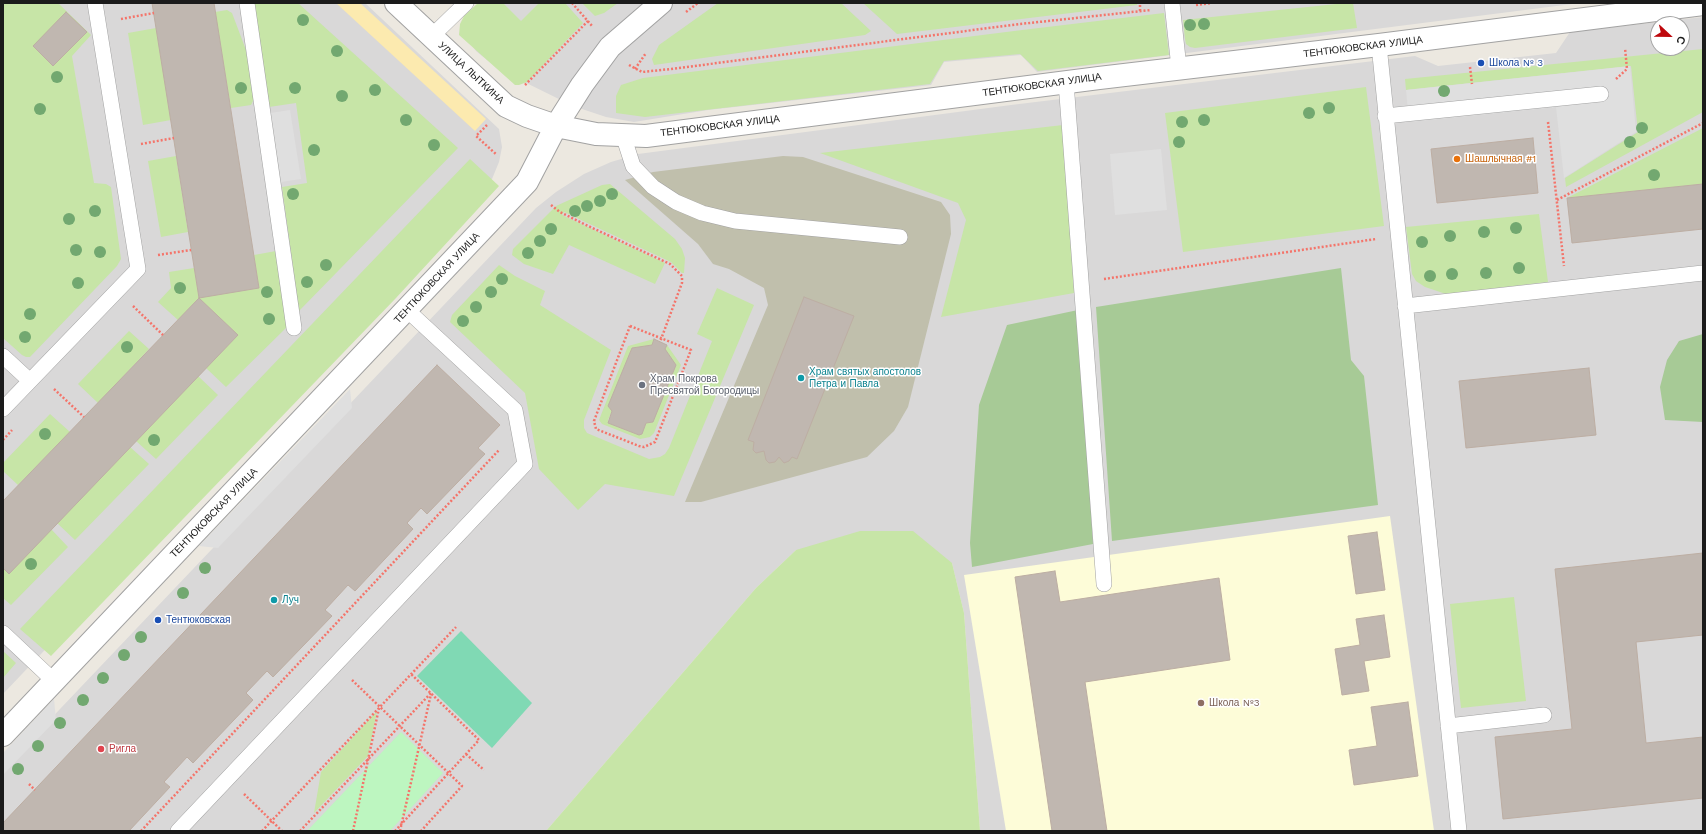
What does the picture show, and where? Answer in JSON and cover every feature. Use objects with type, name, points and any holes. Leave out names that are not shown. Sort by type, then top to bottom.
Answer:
[{"type":"street","name":"УЛИЦА ЛЫТКИНА","points":[[396,3],[506,106],[527,116],[556,126]]},
{"type":"street","points":[[556,126],[582,85],[610,47],[661,3]]},
{"type":"street","name":"ТЕНТЮКОВСКАЯ УЛИЦА","points":[[3,735],[527,182],[556,126],[596,134],[646,136],[1066,82],[1379,45],[1698,4]]},
{"type":"lane","points":[[3,409],[138,269],[95,3]]},
{"type":"lane","points":[[247,3],[294,328]]},
{"type":"lane","points":[[432,36],[466,3]]},
{"type":"lane","points":[[1172,5],[1179,68]]},
{"type":"lane","points":[[1379,45],[1385,116],[1459,831]]},
{"type":"lane","points":[[1066,82],[1104,584]]},
{"type":"lane","points":[[1385,116],[1602,94]]},
{"type":"lane","points":[[623,135],[633,166],[653,187],[676,202],[702,213],[735,221],[900,237]]},
{"type":"lane","points":[[1405,306],[1703,273]]},
{"type":"lane","points":[[178,831],[525,464],[515,410],[407,310]]},
{"type":"lane","points":[[3,356],[30,381]]},
{"type":"lane","points":[[3,633],[54,681]]},
{"type":"lane","points":[[1448,726],[1544,715]]},
{"type":"path","points":[[572,3],[610,47],[630,66],[642,72],[1020,24],[1140,11],[1172,5],[1211,3]]},
{"type":"path","points":[[1140,3],[1140,11]]},
{"type":"path","points":[[118,19],[154,13]]},
{"type":"path","points":[[524,87],[588,21]]},
{"type":"path","points":[[1602,94],[1627,69],[1625,48]]},
{"type":"path","points":[[1546,99],[1564,269]]},
{"type":"path","points":[[490,122],[476,136],[497,155]]},
{"type":"path","points":[[1556,200],[1703,123]]},
{"type":"path","points":[[137,144],[174,138]]},
{"type":"path","points":[[551,205],[560,212],[586,225],[670,264],[682,276],[682,283],[661,340]]},
{"type":"path","points":[[1081,283],[1398,236]]},
{"type":"path","points":[[154,256],[192,250]]},
{"type":"path","points":[[132,306],[163,335]]},
{"type":"path","points":[[630,326],[661,340],[691,350],[655,442],[644,447],[639,446],[596,429],[594,421],[630,326]]},
{"type":"path","points":[[53,388],[84,417]]},
{"type":"path","points":[[141,831],[497,452]]},
{"type":"path","points":[[262,831],[456,627]]},
{"type":"path","points":[[337,664],[462,786],[421,831]]},
{"type":"path","points":[[395,831],[479,740],[411,674]]},
{"type":"path","points":[[300,831],[431,693]]},
{"type":"path","points":[[400,831],[431,693]]},
{"type":"path","points":[[353,831],[380,707]]},
{"type":"path","points":[[466,754],[484,770]]},
{"type":"path","points":[[228,778],[282,831]]},
{"type":"path","points":[[29,784],[35,790]]},
{"type":"shaded area","points":[[3,3],[365,3],[499,129],[502,147],[499,162],[492,179],[3,694]]},
{"type":"shaded area","points":[[484,3],[1580,3],[1037,72],[1021,55],[944,62],[931,85],[708,110],[634,122],[606,117],[573,106],[498,69],[476,51],[467,39]]},
{"type":"shaded area","points":[[1703,17],[1703,831],[980,831],[964,613],[952,563],[796,550],[756,588],[546,831],[3,831],[3,769],[536,208],[556,192],[584,174],[611,162],[638,154],[1011,105],[1415,56],[1438,66],[1556,53],[1570,32],[1650,23],[1650,56],[1690,56],[1690,18]]},
{"type":"shaded area","points":[[1630,66],[1636,132],[1564,178],[1556,107],[1409,122],[1406,90]]},
{"type":"shaded area","points":[[290,110],[301,179],[281,182],[270,113]]},
{"type":"shaded area","points":[[1161,149],[1167,210],[1115,215],[1110,154]]},
{"type":"shaded area","points":[[783,156],[803,157],[941,202],[950,215],[951,234],[908,407],[894,431],[867,457],[701,502],[685,502],[768,305],[764,288],[729,269],[713,264],[698,244],[625,180],[653,172]]},
{"type":"shaded area","points":[[350,389],[352,408],[218,548],[199,546]]},
{"type":"shaded area","name":"Школа №3","points":[[1390,516],[1434,831],[1006,831],[964,575]]},
{"type":"shaded area","points":[[54,699],[56,720],[3,775],[3,753]]},
{"type":"green space","points":[[3,3],[58,3],[91,35],[72,56],[94,183],[106,184],[111,187],[121,259],[117,266],[30,357],[22,355],[3,338]]},
{"type":"green space","points":[[254,3],[298,3],[458,148],[299,311],[282,187],[307,183],[296,103],[269,107]]},
{"type":"green space","points":[[478,3],[503,3],[521,21],[539,3],[565,3],[583,23],[527,82],[515,85],[459,35],[460,24],[464,16]]},
{"type":"green space","points":[[582,3],[618,3],[604,13],[595,16]]},
{"type":"green space","points":[[718,3],[841,3],[871,31],[865,35],[654,65],[652,59],[659,45]]},
{"type":"green space","points":[[863,3],[1137,3],[1137,5],[897,34]]},
{"type":"green space","points":[[1353,3],[1357,28],[1195,48],[1186,44],[1183,20]]},
{"type":"green space","points":[[227,10],[232,13],[246,50],[254,99],[251,105],[231,108],[215,12]]},
{"type":"green space","points":[[1164,13],[1169,55],[1038,71],[1020,54],[944,61],[930,84],[645,117],[616,113],[616,96],[621,85],[643,78]]},
{"type":"green space","points":[[156,28],[171,120],[143,125],[128,33]]},
{"type":"green space","points":[[1703,49],[1703,112],[1566,187],[1565,178],[1638,132],[1631,66],[1406,90],[1405,79],[1650,54],[1650,56],[1690,56],[1690,50]]},
{"type":"green space","points":[[1366,87],[1384,226],[1183,252],[1165,113]]},
{"type":"green space","points":[[1063,125],[1074,293],[941,317],[966,220],[958,203],[820,153]]},
{"type":"green space","points":[[1703,128],[1703,184],[1567,198]]},
{"type":"green space","points":[[176,156],[188,232],[161,237],[148,161]]},
{"type":"green space","points":[[470,159],[499,186],[396,298],[51,656],[20,629]]},
{"type":"green space","points":[[610,184],[675,239],[682,249],[685,258],[684,273],[682,273],[671,262],[564,212],[562,215],[665,263],[655,284],[569,245],[553,274],[524,264],[512,255],[513,249],[556,206],[602,185]]},
{"type":"green space","points":[[1539,214],[1548,282],[1446,294],[1425,287],[1416,281],[1412,274],[1406,227]]},
{"type":"green space","points":[[276,251],[287,327],[226,387],[206,368],[238,335],[199,298],[178,320],[158,302],[171,288],[169,272],[194,268],[199,297],[259,288],[254,255]]},
{"type":"green space","points":[[499,265],[515,276],[545,291],[540,305],[611,350],[584,420],[584,428],[587,433],[649,459],[660,457],[665,454],[669,448],[712,341],[697,334],[717,288],[754,305],[674,496],[605,484],[578,510],[539,469],[525,393],[450,322],[452,315]]},
{"type":"green space","points":[[1341,268],[1351,360],[1364,376],[1378,505],[1112,541],[1096,307]]},
{"type":"green space","points":[[1078,310],[1093,544],[972,567],[970,543],[979,405],[1007,325]]},
{"type":"green space","points":[[129,331],[149,349],[98,403],[78,384]]},
{"type":"green space","points":[[1703,334],[1703,422],[1665,420],[1660,387],[1667,360],[1679,341]]},
{"type":"green space","points":[[654,339],[652,345],[632,348],[608,406],[612,411],[608,423],[639,435],[642,434],[646,423],[653,422],[676,365],[665,349],[667,345],[681,365],[654,433],[650,437],[640,439],[602,424],[599,420],[628,346]]},
{"type":"green space","points":[[198,376],[218,395],[156,459],[136,441]]},
{"type":"green space","points":[[50,414],[70,432],[18,485],[3,471],[3,463]]},
{"type":"green space","points":[[130,447],[149,464],[75,540],[57,523]]},
{"type":"green space","points":[[51,529],[68,547],[11,605],[3,598],[3,568]]},
{"type":"green space","points":[[860,531],[913,531],[952,563],[964,613],[980,831],[546,831],[756,588],[796,550]]},
{"type":"green space","points":[[1514,597],[1526,701],[1461,708],[1450,604]]},
{"type":"green space","points":[[461,631],[532,703],[492,748],[417,676]]},
{"type":"green space","points":[[3,651],[16,663],[3,678]]},
{"type":"green space","points":[[377,711],[368,756],[314,813],[321,772]]},
{"type":"green space","points":[[401,732],[443,773],[390,831],[307,831]]},
{"type":"sand","points":[[336,3],[360,3],[486,119],[475,131]]},
{"type":"building","points":[[152,3],[214,3],[259,288],[199,298]]},
{"type":"building","points":[[66,12],[87,32],[53,66],[33,46]]},
{"type":"building","points":[[1533,138],[1538,193],[1437,203],[1431,149]]},
{"type":"building","points":[[1703,184],[1703,229],[1572,243],[1567,198]]},
{"type":"building","name":"Храм святых апостолов Петра и Павла","points":[[804,297],[854,316],[797,459],[792,457],[789,461],[784,463],[779,457],[775,462],[769,463],[766,460],[764,451],[756,453],[753,450],[754,442],[748,440]]},
{"type":"building","points":[[199,298],[238,335],[9,574],[3,568],[3,501]]},
{"type":"building","name":"Храм Покрова Пресвятой Богородицы","points":[[654,339],[667,345],[665,349],[676,365],[653,422],[646,423],[642,434],[639,435],[608,423],[612,411],[608,406],[632,348],[652,345]]},
{"type":"building","name":"Луч","points":[[437,365],[500,425],[478,448],[485,454],[427,514],[421,508],[407,523],[413,529],[355,591],[348,585],[325,610],[332,616],[273,677],[267,671],[246,693],[253,700],[193,763],[187,757],[164,782],[170,787],[129,831],[3,831],[3,823]]},
{"type":"building","points":[[1589,368],[1596,435],[1466,448],[1459,381]]},
{"type":"building","points":[[1377,532],[1385,590],[1356,594],[1348,536]]},
{"type":"building","points":[[1703,553],[1703,635],[1636,642],[1646,743],[1703,737],[1703,798],[1503,819],[1495,737],[1572,729],[1555,569]]},
{"type":"building","points":[[1055,571],[1060,602],[1219,578],[1230,660],[1085,682],[1107,831],[1052,831],[1015,577]]},
{"type":"building","points":[[1384,615],[1390,657],[1364,661],[1369,691],[1342,695],[1335,649],[1360,645],[1356,619]]},
{"type":"building","points":[[1408,702],[1418,776],[1354,785],[1349,750],[1377,746],[1371,707]]},
{"type":"place","name":"Школа № 3","points":[[1481,63]]},
{"type":"place","name":"Шашлычная #1","points":[[1457,159]]},
{"type":"place","name":"Храм святых апостолов Петра и Павла","points":[[801,378]]},
{"type":"place","name":"Храм Покрова Пресвятой Богородицы","points":[[642,385]]},
{"type":"place","name":"Луч","points":[[274,600]]},
{"type":"place","name":"Тентюковская","points":[[158,620]]},
{"type":"place","name":"Школа №3","points":[[1201,703]]},
{"type":"place","name":"Ригла","points":[[101,749]]}]
